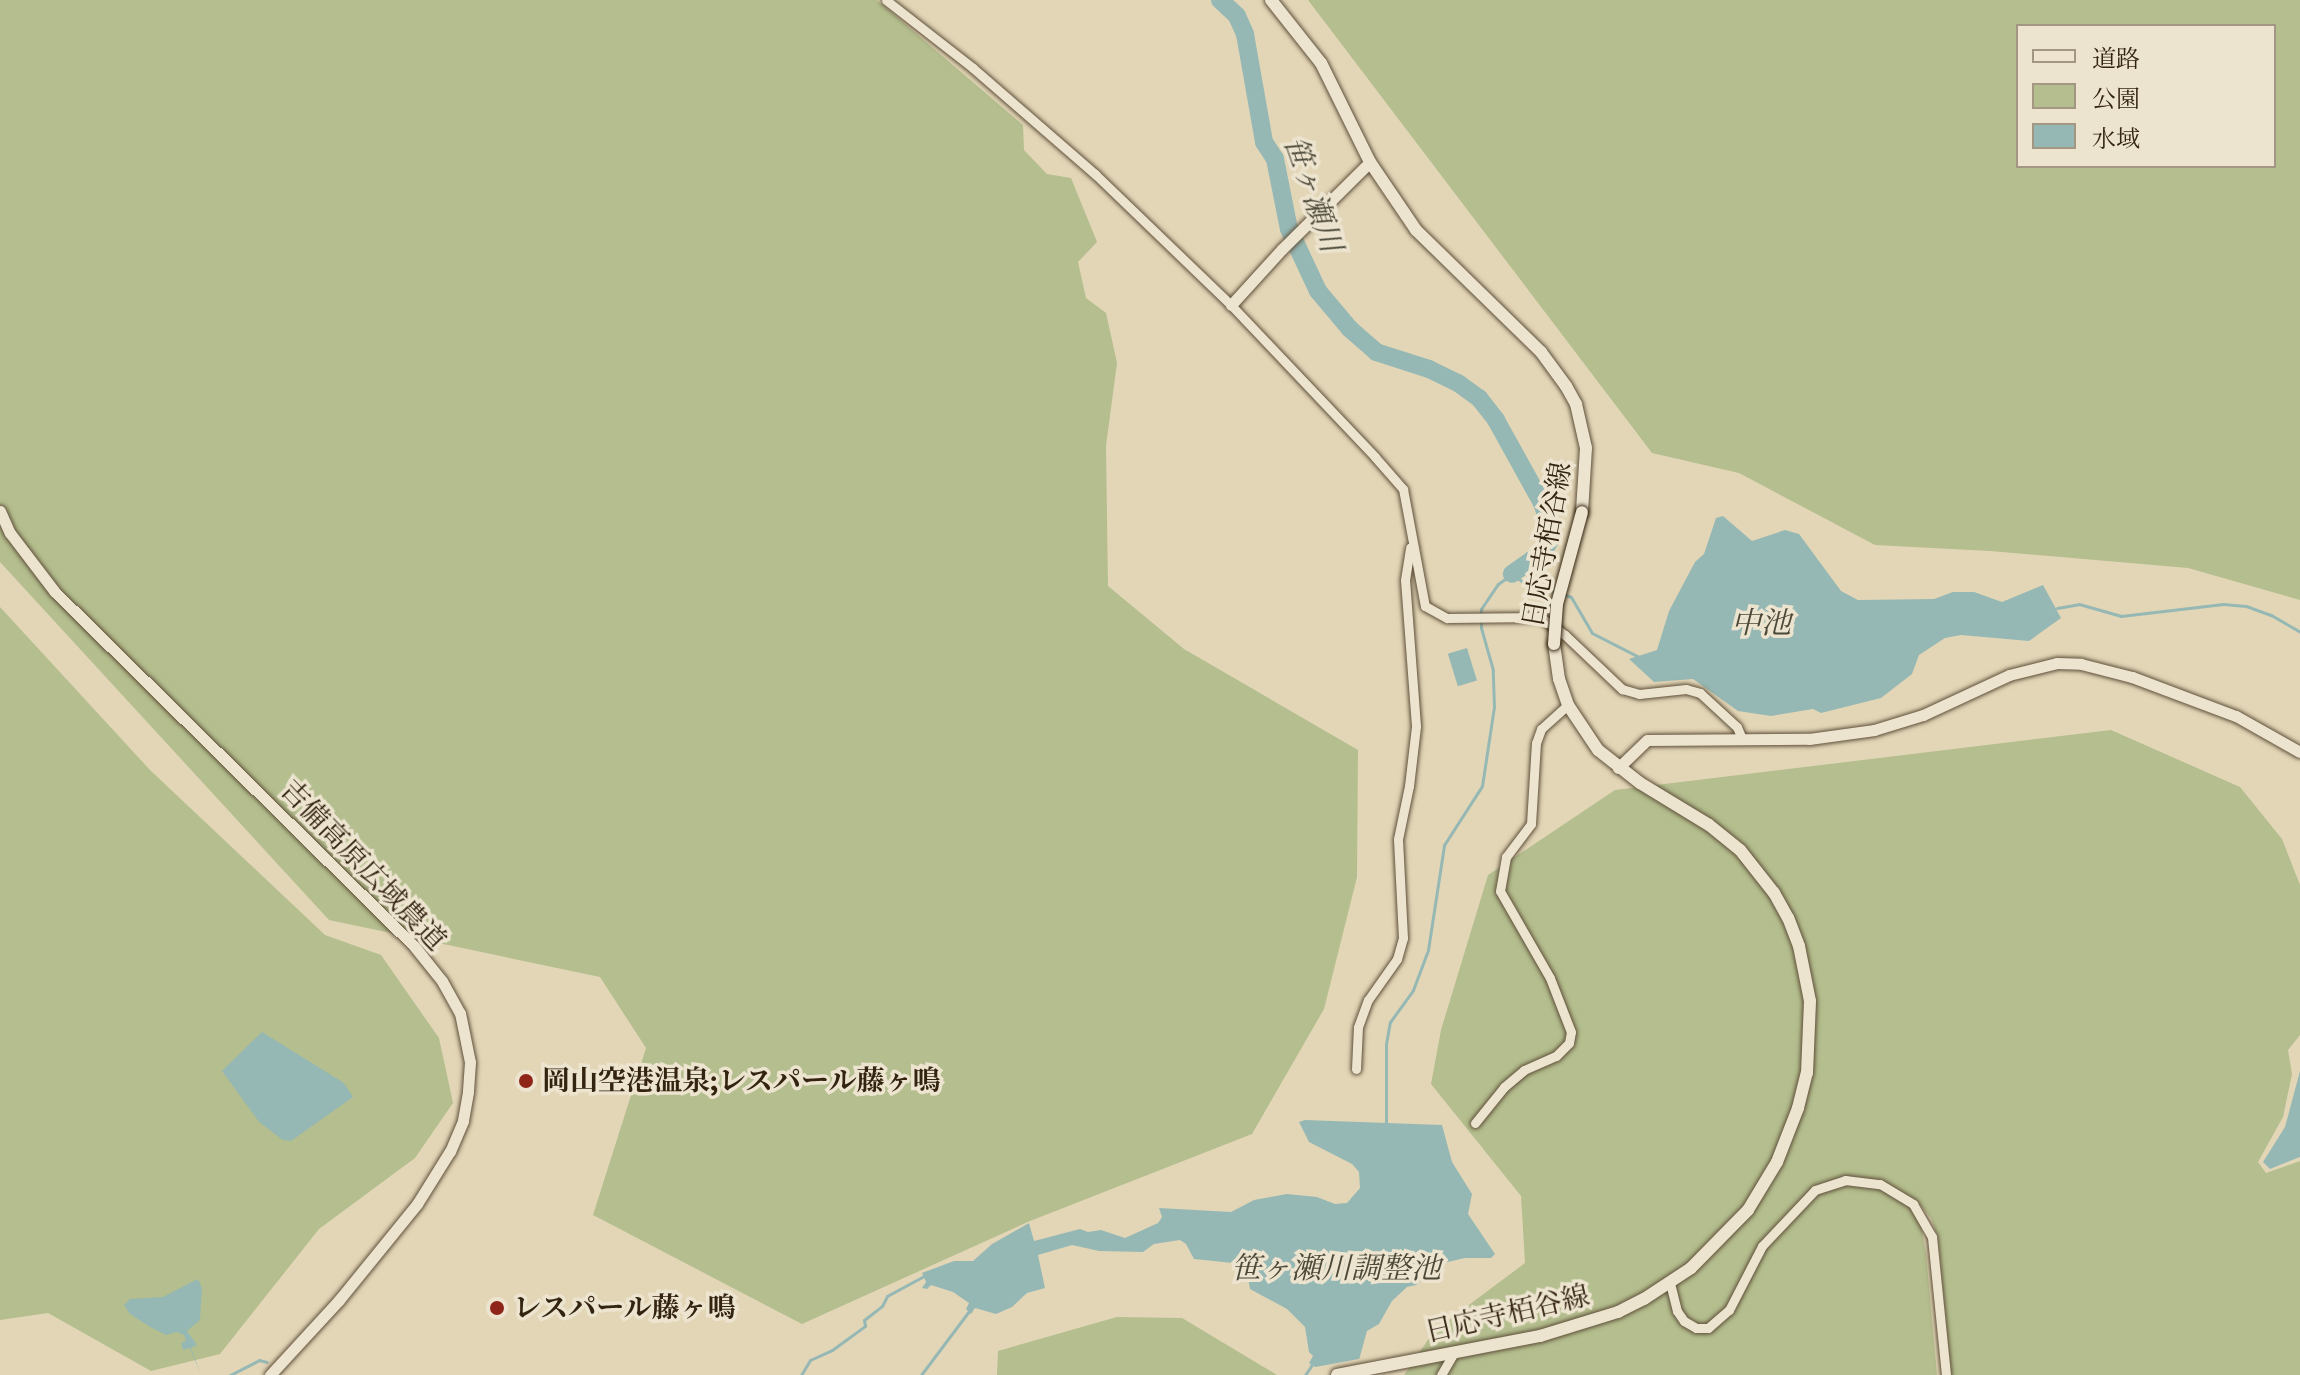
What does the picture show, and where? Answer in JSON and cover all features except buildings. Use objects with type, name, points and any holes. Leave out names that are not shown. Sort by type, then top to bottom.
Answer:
[{"type":"main road","name":"日応寺栢谷線","points":[[1271,0],[1321,63],[1370,162],[1416,230],[1522,332],[1566,386],[1576,404],[1586,448],[1582,512],[1557,604],[1554,644],[1559,679],[1568,705],[1586,736],[1618,768],[1709,825],[1758,871],[1788,918],[1799,946],[1810,1001],[1807,1073],[1777,1162],[1729,1232],[1670,1283],[1618,1312],[1580,1325],[1453,1354],[1337,1375]]},
{"type":"street","points":[[886,0],[973,68],[1074,155],[1231,305],[1403,489],[1425,606],[1447,618],[1540,617],[1631,693],[1686,689],[1700,693],[1737,727],[1742,739]]},
{"type":"street","points":[[1231,305],[1304,226],[1370,162]]},
{"type":"street","name":"吉備高原広域農道","points":[[0,511],[10,533],[55,592],[414,946],[442,981],[460,1013],[470,1062],[468,1092],[463,1121],[450,1151],[417,1204],[339,1300],[270,1375]]},
{"type":"street","points":[[1356,1069],[1358,1027],[1368,1000],[1397,959],[1403,938],[1398,839],[1409,786],[1416,726],[1405,580],[1412,535]]},
{"type":"street","points":[[1618,768],[1647,740],[1809,739],[1874,730],[1923,715],[2009,675],[2057,663],[2081,664],[2132,677],[2236,716],[2300,752]]},
{"type":"street","points":[[1475,1123],[1504,1087],[1524,1070],[1556,1056],[1569,1043],[1571,1032],[1550,978],[1500,891],[1506,857],[1531,824],[1536,743],[1541,729],[1568,705]]},
{"type":"street","points":[[1670,1283],[1677,1311],[1684,1321],[1696,1328],[1708,1328],[1729,1310],[1762,1246],[1815,1190],[1845,1180],[1880,1184],[1913,1204],[1932,1237],[1946,1375]]},
{"type":"street","points":[[1441,1375],[1453,1354]]},
{"type":"green space","points":[[0,0],[877,0],[1023,125],[1024,150],[1047,174],[1071,178],[1097,242],[1078,262],[1086,298],[1106,313],[1117,363],[1106,446],[1108,586],[1184,649],[1358,750],[1357,877],[1324,1009],[1252,1134],[1030,1221],[802,1324],[593,1215],[646,1048],[600,977],[329,920],[0,562]]},
{"type":"green space","points":[[1308,0],[2300,0],[2300,600],[2188,568],[1990,551],[1875,545],[1739,473],[1652,453]]},
{"type":"green space","points":[[0,607],[150,770],[325,935],[381,955],[439,1038],[453,1103],[415,1158],[319,1229],[220,1354],[151,1371],[48,1313],[0,1320]]},
{"type":"green space","points":[[2111,730],[2240,787],[2282,839],[2300,885],[2300,1035],[2288,1050],[2292,1074],[2283,1117],[2258,1162],[2266,1173],[2300,1161],[2300,1375],[1951,1375],[1938,1238],[1931,1218],[1916,1200],[1926,1253],[1937,1375],[1404,1375],[1434,1331],[1525,1263],[1521,1196],[1431,1084],[1441,1030],[1488,875],[1615,790]]},
{"type":"green space","points":[[1117,1317],[1182,1318],[1277,1375],[997,1375],[998,1351]]},
{"type":"water","name":"中池","points":[[1723,516],[1752,541],[1785,530],[1799,534],[1841,591],[1858,600],[1934,599],[1953,592],[1974,592],[2002,602],[2043,585],[2061,618],[2029,641],[1961,635],[1945,638],[1919,655],[1912,674],[1881,698],[1821,713],[1813,709],[1771,716],[1738,711],[1693,679],[1654,682],[1629,659],[1657,650],[1669,611],[1695,562],[1704,554],[1716,518]]},
{"type":"water","points":[[1467,648],[1477,681],[1458,686],[1448,654]]},
{"type":"water","points":[[262,1032],[344,1083],[353,1097],[291,1141],[283,1140],[259,1122],[222,1071]]},
{"type":"water","points":[[2300,1071],[2300,1157],[2270,1169],[2263,1162],[2285,1127]]},
{"type":"water","name":"笹ヶ瀬川調整池","points":[[1299,1122],[1442,1125],[1452,1162],[1472,1194],[1468,1214],[1495,1254],[1491,1258],[1465,1258],[1439,1264],[1416,1285],[1407,1287],[1392,1301],[1379,1324],[1367,1331],[1359,1360],[1323,1372],[1309,1363],[1313,1356],[1309,1352],[1305,1327],[1287,1309],[1250,1289],[1248,1278],[1233,1263],[1194,1259],[1186,1244],[1180,1240],[1154,1244],[1143,1252],[1099,1251],[1072,1245],[1038,1255],[1045,1288],[1027,1293],[1012,1307],[996,1314],[975,1308],[971,1314],[966,1309],[969,1303],[953,1292],[931,1285],[927,1289],[922,1288],[926,1282],[922,1273],[954,1261],[973,1261],[992,1244],[1029,1223],[1034,1241],[1080,1229],[1088,1232],[1101,1230],[1125,1238],[1158,1223],[1162,1217],[1159,1208],[1231,1212],[1254,1200],[1287,1194],[1317,1197],[1335,1204],[1347,1203],[1360,1188],[1359,1172],[1352,1164],[1309,1142]]},
{"type":"water","points":[[198,1279],[202,1288],[200,1320],[187,1331],[197,1345],[191,1348],[201,1375],[190,1348],[183,1350],[181,1343],[186,1341],[184,1335],[177,1332],[166,1335],[150,1327],[130,1314],[124,1305],[130,1299],[163,1297]]},
{"type":"pier","points":[[1364,1358],[1352,1375],[1321,1375],[1310,1368]]},
{"type":"waterway","name":"笹ヶ瀬川","points":[[1220,0],[1237,16],[1245,34],[1264,142],[1275,159],[1289,229],[1318,291],[1350,329],[1376,352],[1429,369],[1458,383],[1479,398],[1496,420],[1542,503],[1553,535],[1543,552],[1512,574]]},
{"type":"waterway","points":[[1386,1126],[1386,1044],[1390,1022],[1413,990],[1428,950],[1444,845],[1482,786],[1494,707],[1493,670],[1481,628],[1481,609],[1498,584],[1512,574],[1523,582],[1555,592]]},
{"type":"waterway","points":[[1562,594],[1571,597],[1592,633],[1639,657]]},
{"type":"waterway","points":[[2057,608],[2079,604],[2121,616],[2223,604],[2246,606],[2271,615],[2300,632]]},
{"type":"waterway","points":[[801,1375],[810,1360],[832,1350],[865,1326],[864,1320],[882,1306],[887,1296],[924,1276]]},
{"type":"waterway","points":[[921,1375],[969,1311]]},
{"type":"waterway","points":[[230,1375],[259,1360],[267,1362]]},
{"type":"waterway","points":[[1305,1375],[1313,1363]]},
{"type":"place","name":"岡山空港温泉;レスパール藤ヶ鳴","points":[[526,1081]]},
{"type":"place","name":"レスパール藤ヶ鳴","points":[[497,1308]]}]
